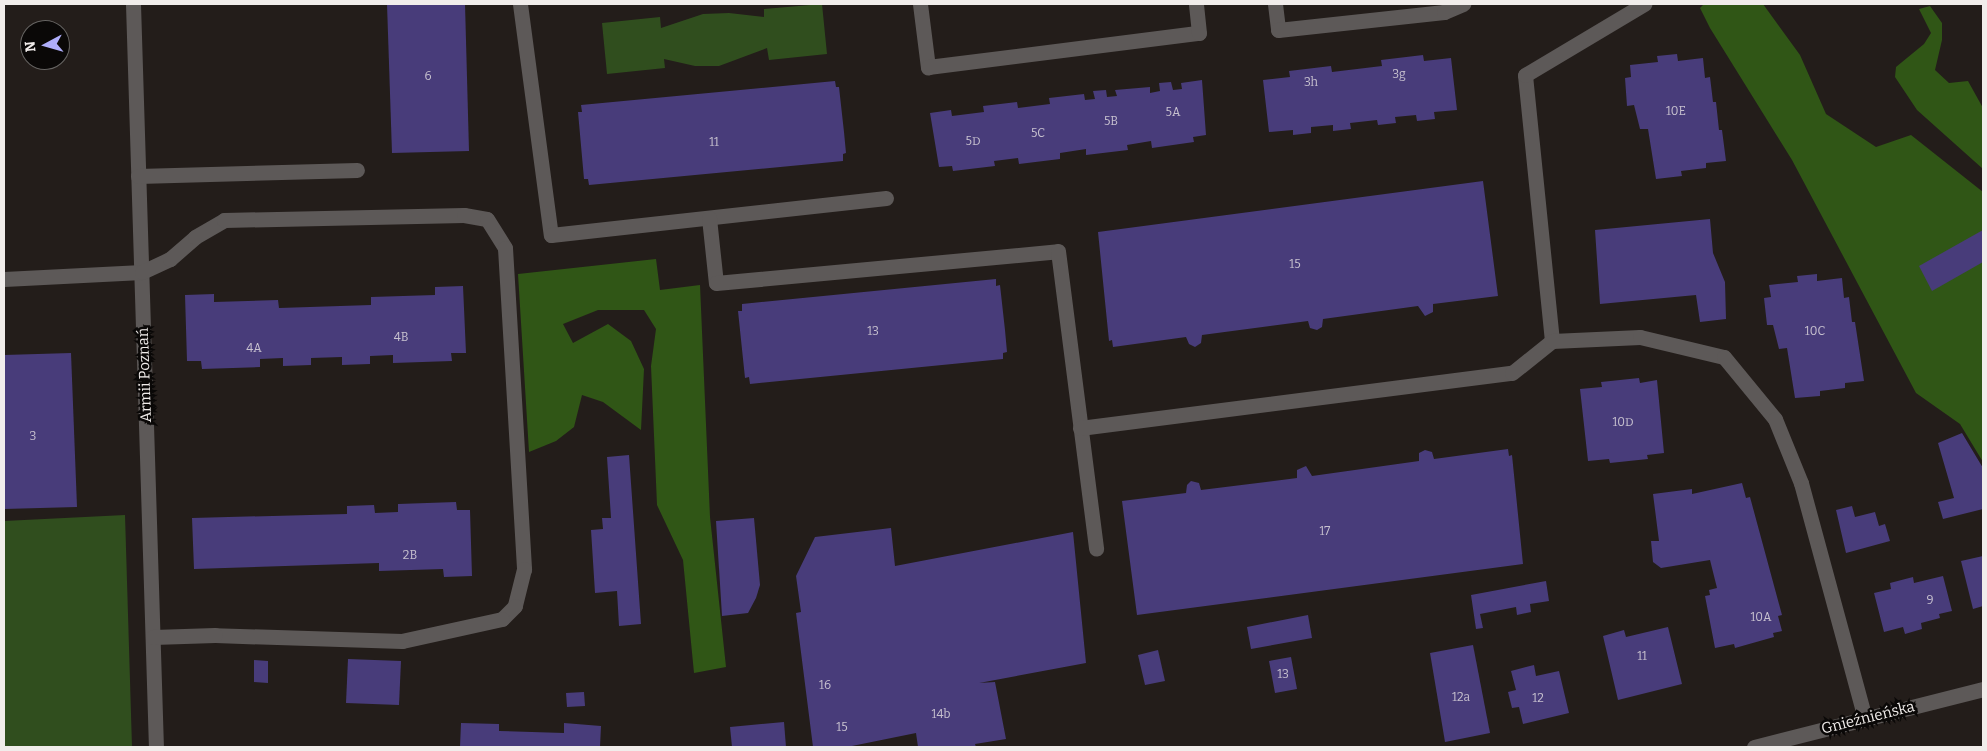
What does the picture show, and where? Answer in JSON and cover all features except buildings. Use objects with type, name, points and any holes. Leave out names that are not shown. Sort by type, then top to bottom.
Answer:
[{"type":"street","name":"Armii Poznań","points":[[133,4],[156,747]]},
{"type":"street","points":[[520,4],[551,236],[886,198]]},
{"type":"street","points":[[920,4],[928,67],[1199,33],[1196,4]]},
{"type":"street","points":[[1275,4],[1278,30],[1444,12],[1463,4]]},
{"type":"street","points":[[1552,341],[1525,75],[1644,4]]},
{"type":"street","points":[[138,176],[357,170]]},
{"type":"street","points":[[4,278],[142,272],[170,260],[195,237],[224,220],[464,215],[487,219],[505,248],[524,570],[514,606],[502,619],[402,641],[215,634],[153,636]]},
{"type":"street","points":[[709,218],[716,283],[1058,251],[1096,549]]},
{"type":"street","points":[[1080,428],[1512,373],[1552,341],[1640,337],[1724,357],[1775,419],[1801,483],[1865,718]]},
{"type":"street","name":"Gnieźnieńska","points":[[1754,747],[1983,689]]},
{"type":"green space","points":[[822,4],[827,54],[769,60],[767,48],[719,66],[695,66],[664,59],[665,68],[607,74],[602,23],[660,17],[661,28],[703,14],[729,13],[764,17],[764,9]]},
{"type":"green space","points":[[1704,4],[1763,4],[1800,55],[1826,114],[1876,147],[1911,135],[1983,192],[1983,462],[1960,424],[1916,393],[1792,160],[1710,28],[1700,8]]},
{"type":"green space","points":[[1930,6],[1942,23],[1942,40],[1935,70],[1949,83],[1968,81],[1983,108],[1983,169],[1917,110],[1895,77],[1896,67],[1924,44],[1931,33],[1919,9]]},
{"type":"green space","points":[[656,259],[660,290],[700,285],[710,517],[726,667],[694,673],[683,560],[657,505],[651,366],[656,329],[644,310],[598,310],[563,324],[573,343],[608,324],[631,341],[644,369],[641,430],[603,402],[582,395],[574,427],[556,441],[529,452],[518,274]]},
{"type":"green space","points":[[125,515],[132,747],[4,747],[4,521]]}]
